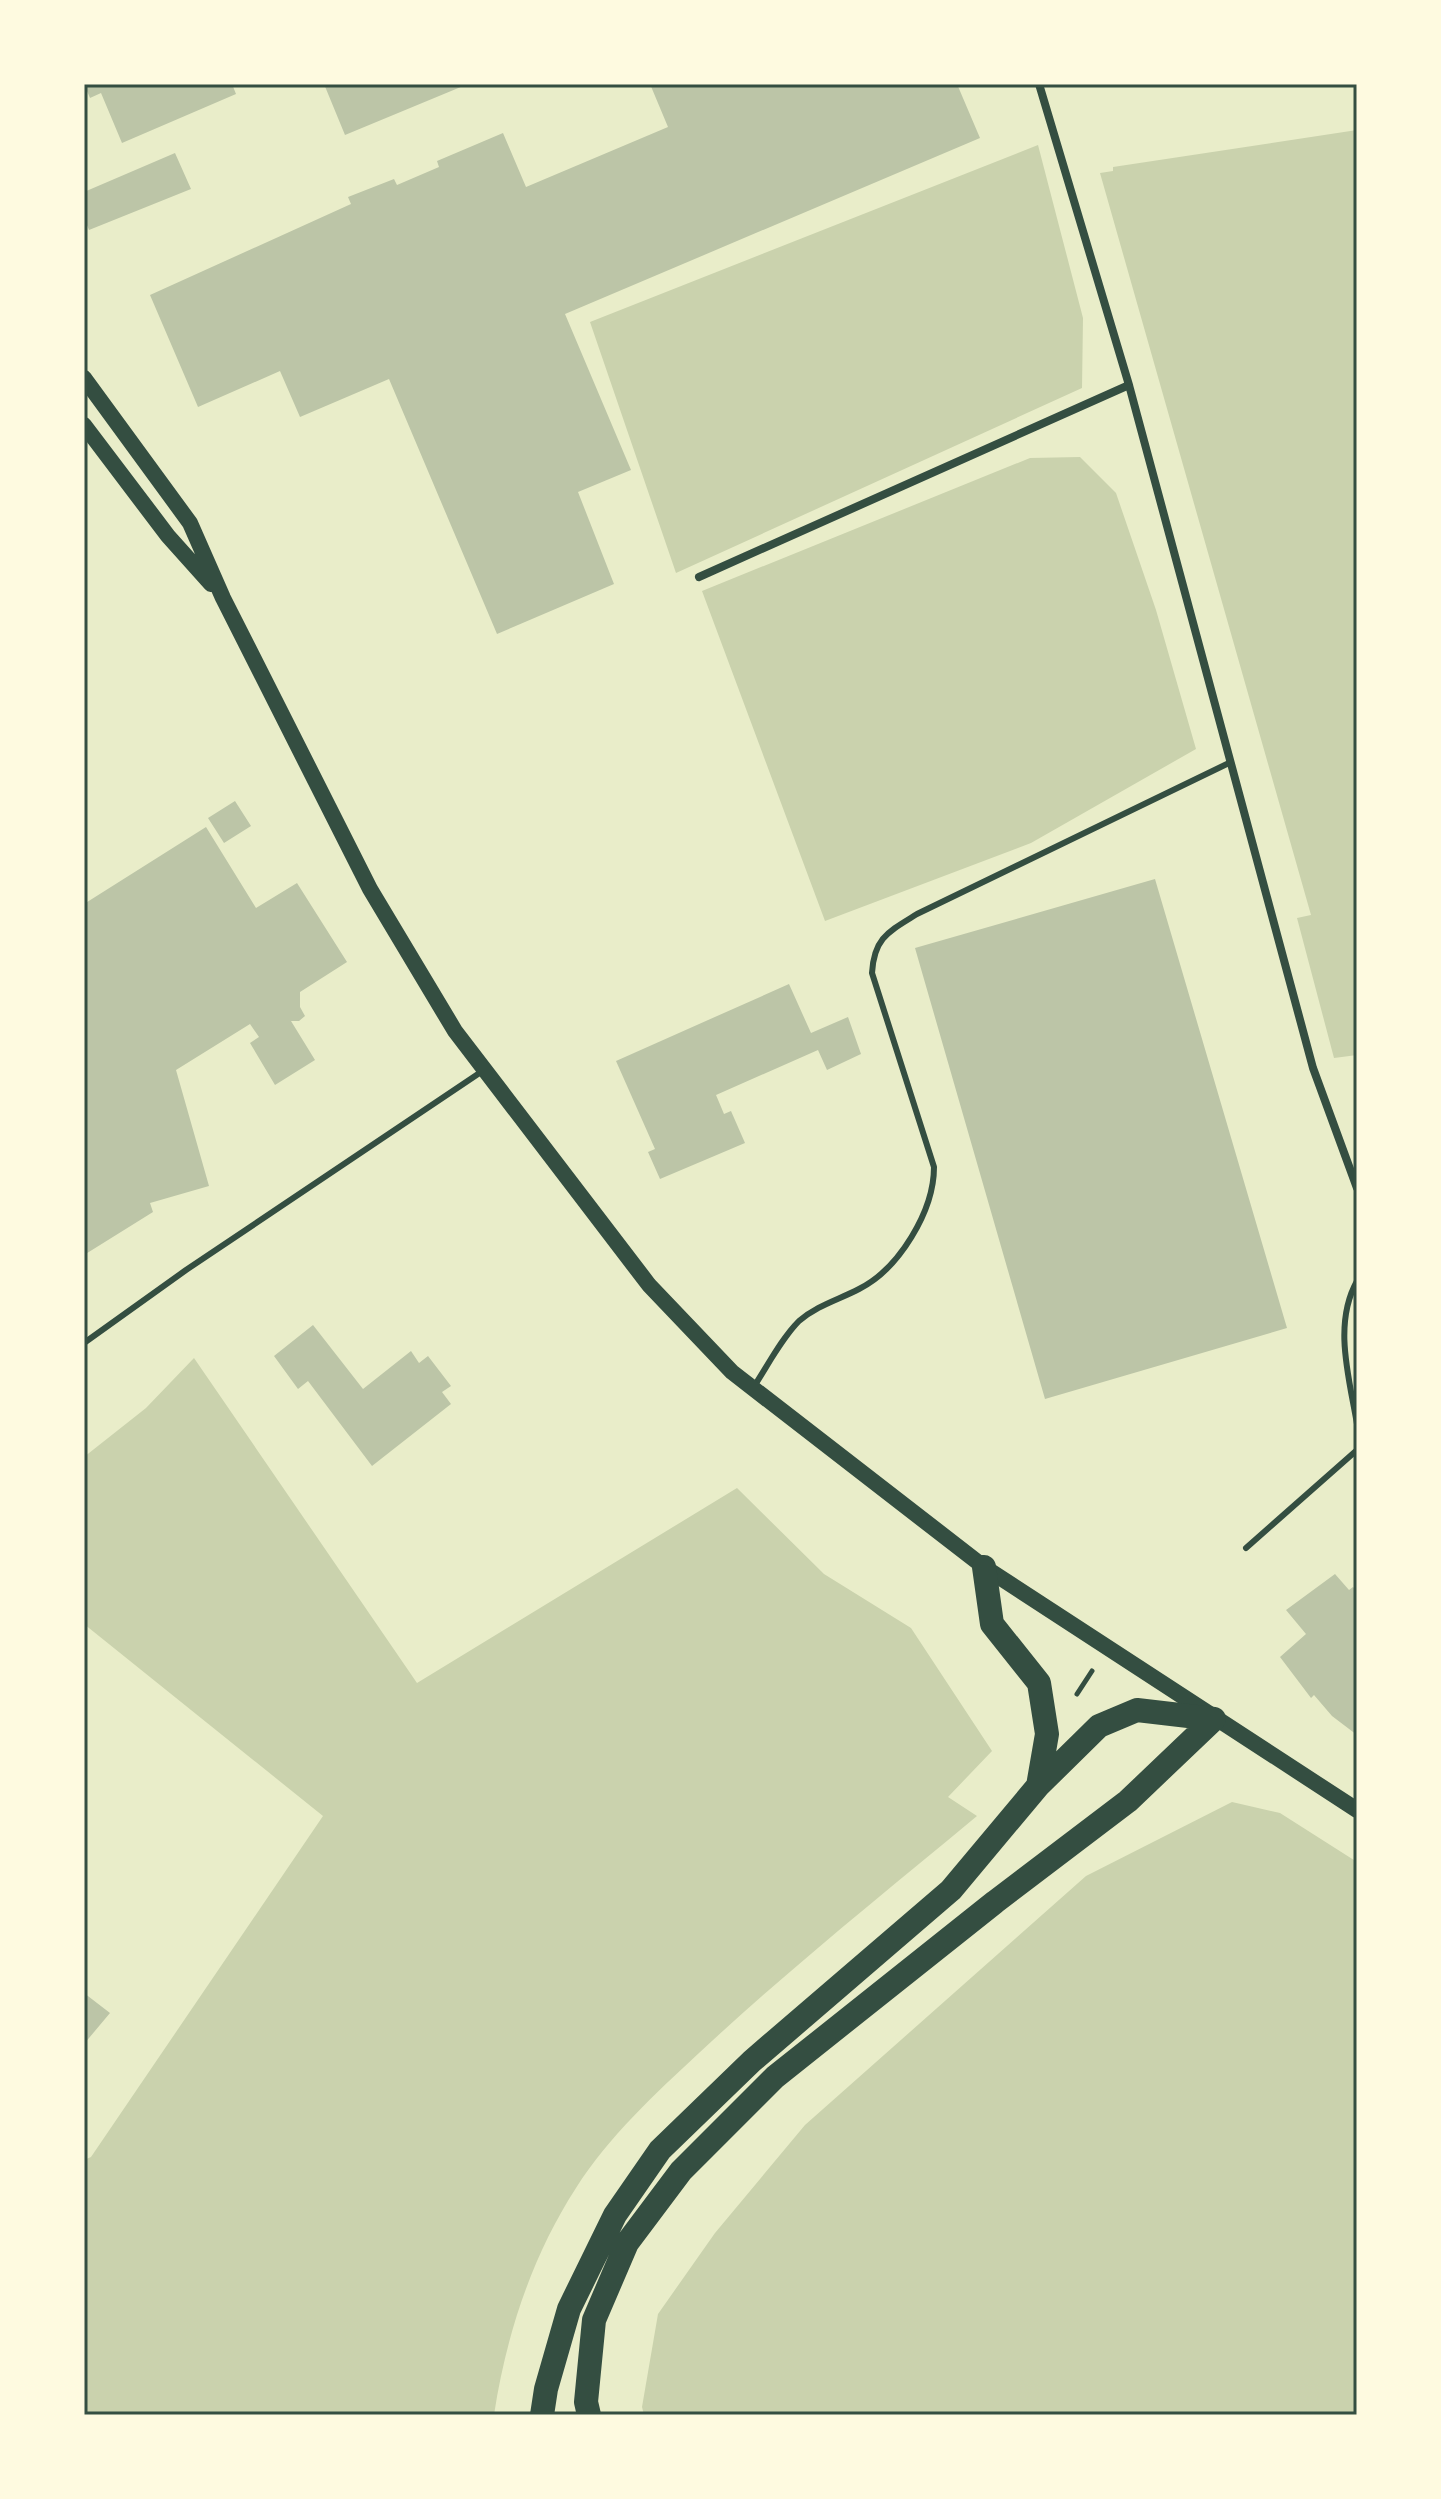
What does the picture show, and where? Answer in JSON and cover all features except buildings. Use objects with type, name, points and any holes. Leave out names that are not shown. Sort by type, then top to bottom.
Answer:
[{"type":"highway","points":[[984,1567],[992,1624],[1039,1683],[1047,1734],[1038,1786]]},
{"type":"highway","points":[[542,2415],[546,2389],[569,2309],[615,2215],[660,2150],[752,2061],[951,1890],[1038,1786],[1099,1726],[1137,1710],[1214,1719]]},
{"type":"highway","points":[[589,2415],[586,2402],[594,2320],[627,2243],[681,2171],[775,2077],[1128,1801],[1214,1719]]},
{"type":"main road","points":[[84,378],[190,523],[223,598],[370,889],[455,1031],[649,1285],[732,1372],[984,1567],[1357,1810]]},
{"type":"main road","points":[[84,425],[168,536],[223,598]]},
{"type":"street","points":[[1039,84],[1129,385],[1313,1068],[1357,1188]]},
{"type":"street","points":[[699,577],[1129,385]]},
{"type":"lane","points":[[753,1388],[796,1324],[817,1307],[861,1289],[906,1246],[925,1216],[934,1187],[934,1167],[872,973],[873,951],[887,933],[917,914],[1231,762]]},
{"type":"lane","points":[[84,1343],[186,1270],[484,1070]]},
{"type":"lane","points":[[1357,1281],[1346,1301],[1344,1346],[1357,1424]]},
{"type":"lane","points":[[1246,1548],[1357,1450]]},
{"type":"green space","points":[[1357,130],[1357,1055],[1334,1058],[1297,918],[1311,915],[1100,173],[1113,171],[1113,167]]},
{"type":"green space","points":[[1038,145],[1083,318],[1082,388],[676,573],[590,322]]},
{"type":"green space","points":[[1080,457],[1116,493],[1156,610],[1196,749],[1031,843],[825,921],[702,591],[1030,458]]},
{"type":"green space","points":[[194,1358],[417,1683],[737,1488],[824,1574],[911,1628],[992,1751],[948,1797],[977,1816],[733,2022],[633,2116],[589,2169],[546,2241],[523,2297],[506,2355],[494,2415],[84,2415],[84,2160],[91,2157],[323,1816],[84,1624],[84,1457],[146,1408]]},
{"type":"green space","points":[[1232,1802],[1280,1813],[1357,1862],[1357,2415],[644,2415],[642,2407],[658,2314],[715,2233],[805,2125],[1086,1876]]}]
